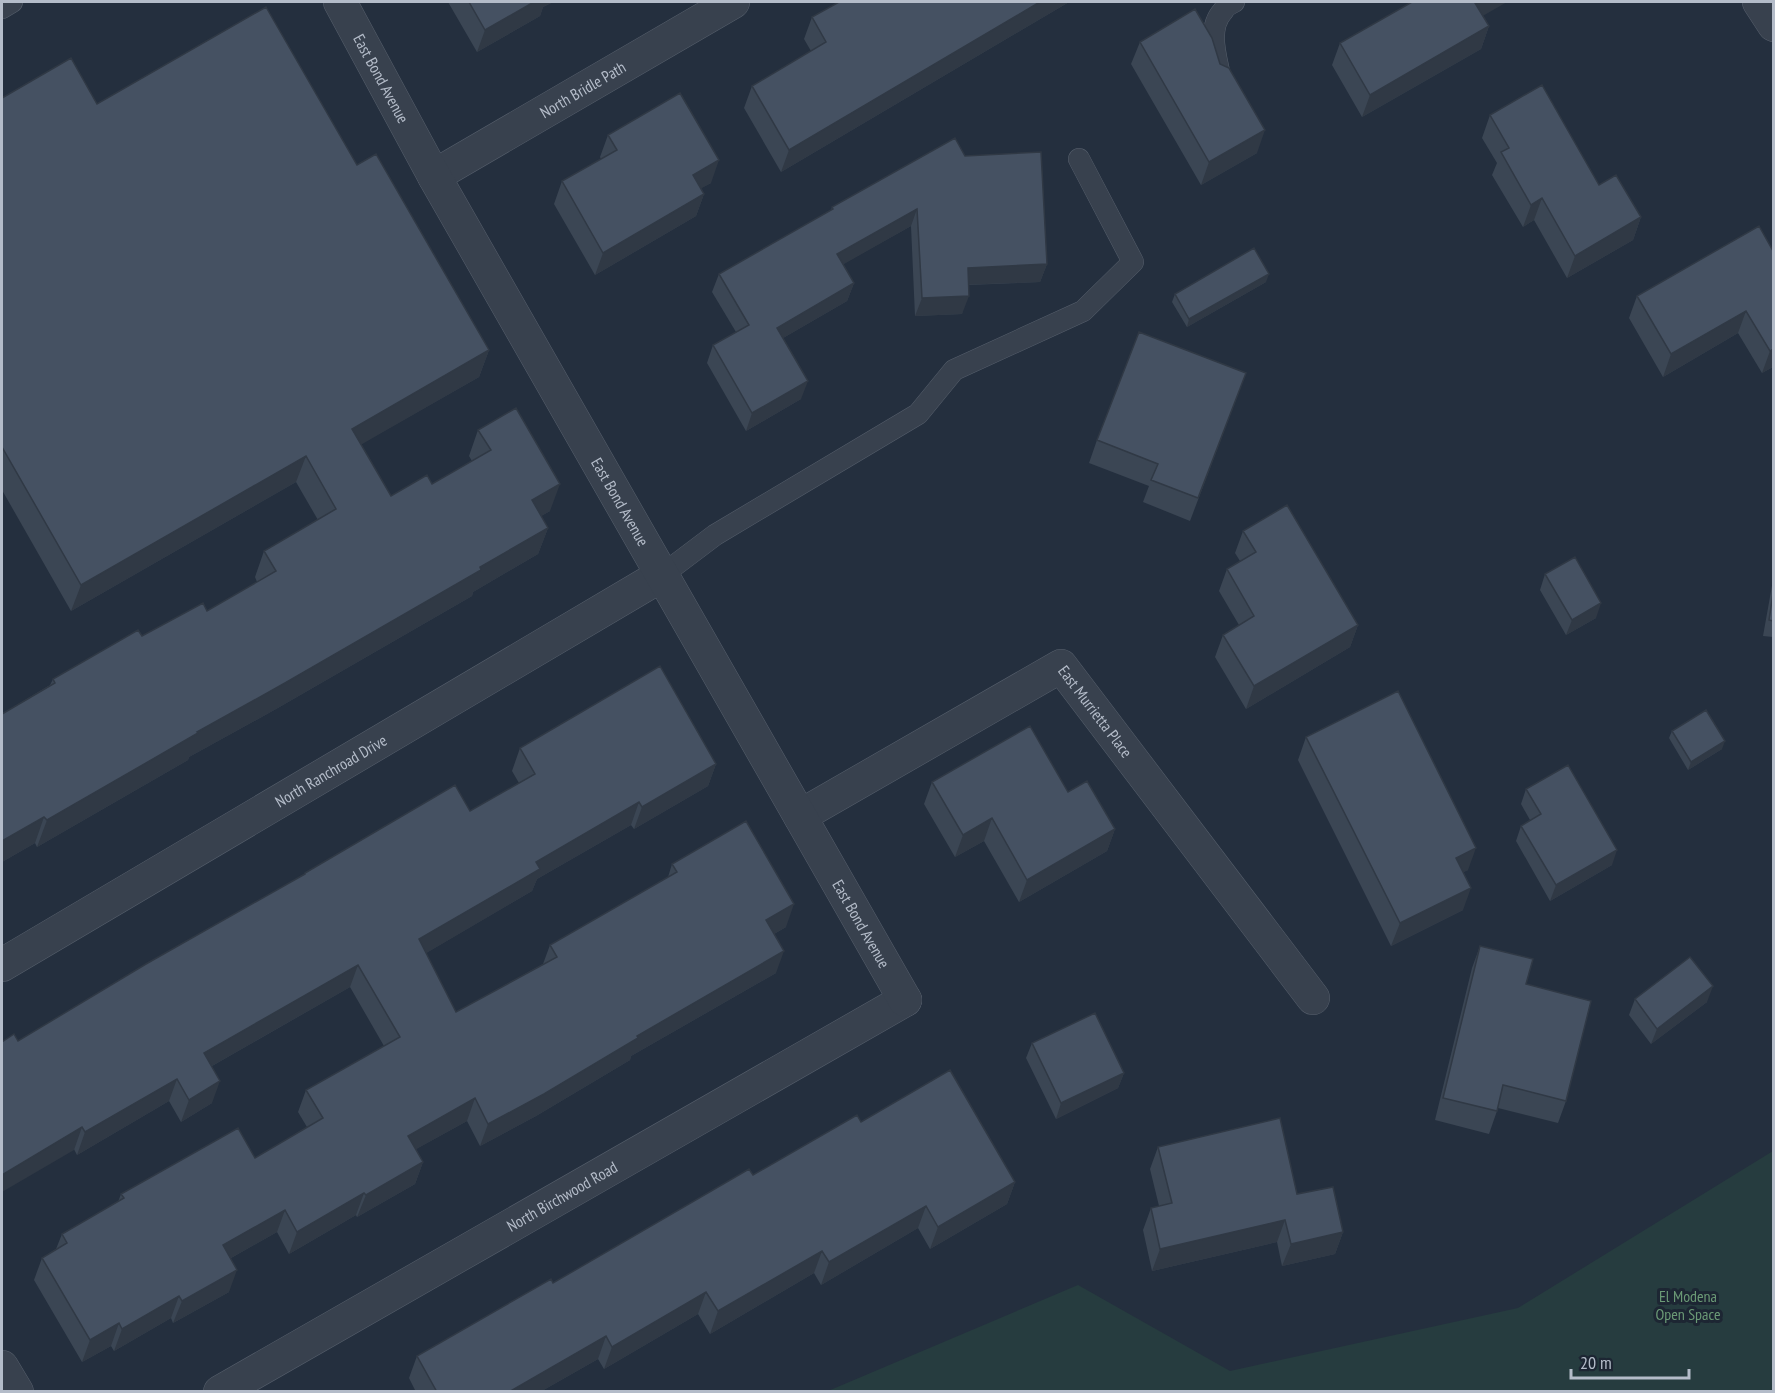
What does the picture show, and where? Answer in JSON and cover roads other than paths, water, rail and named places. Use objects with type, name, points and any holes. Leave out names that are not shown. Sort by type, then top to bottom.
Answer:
[{"type":"street","name":"East Bond Avenue","points":[[340,2],[434,176],[905,1000]]},
{"type":"street","name":"North Bridle Path","points":[[434,176],[733,2]]},
{"type":"street","points":[[1759,2],[1773,25]]},
{"type":"street","name":"North Ranchroad Drive","points":[[2,965],[662,575]]},
{"type":"street","name":"East Murrietta Place","points":[[800,816],[1061,666],[1313,998]]},
{"type":"street","name":"North Birchwood Road","points":[[220,1392],[905,1000]]},
{"type":"street","points":[[2,1367],[17,1392]]},
{"type":"lane","points":[[2,8],[12,2]]},
{"type":"lane","points":[[1221,78],[1213,44],[1221,12],[1234,2]]},
{"type":"lane","points":[[662,575],[715,536],[918,414],[954,370],[1083,310],[1133,262],[1079,159]]},
{"type":"park label","name":"El Modena Open Space","points":[[1688,1305]]}]
